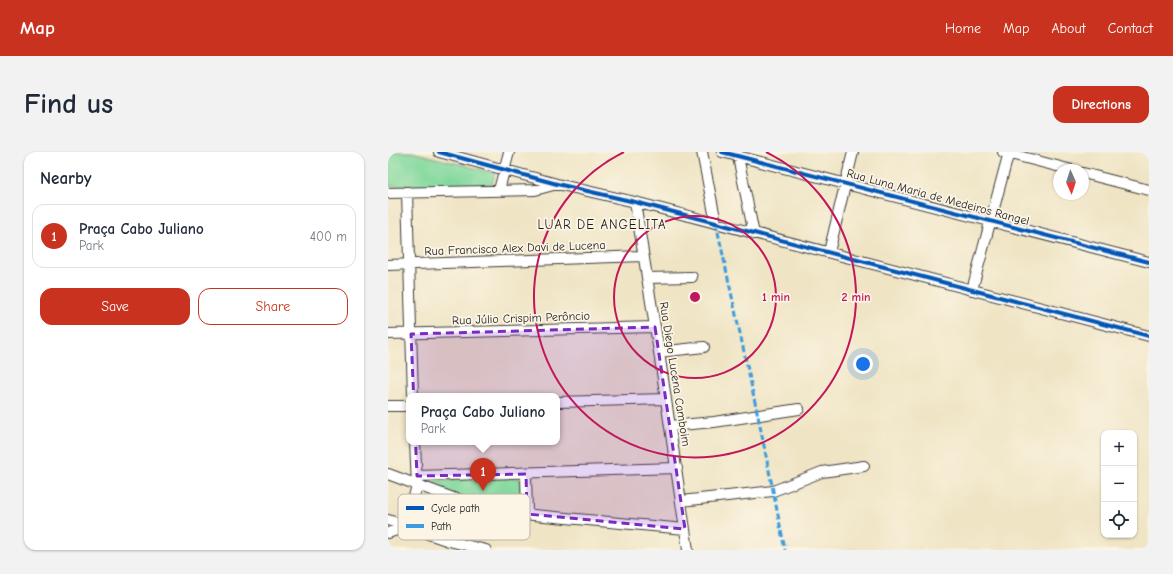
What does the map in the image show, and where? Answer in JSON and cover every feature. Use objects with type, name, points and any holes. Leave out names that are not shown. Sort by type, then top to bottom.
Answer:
[{"type":"street","points":[[440,152],[557,184],[634,202],[829,252],[1149,336]]},
{"type":"street","points":[[499,190],[509,152]]},
{"type":"street","points":[[702,152],[716,223]]},
{"type":"street","name":"Rua Luna Maria de Medeiros Rangel","points":[[722,152],[738,154],[1149,262]]},
{"type":"street","points":[[829,252],[853,152]]},
{"type":"street","points":[[972,290],[991,221],[1007,153],[1053,165]]},
{"type":"street","points":[[738,154],[754,234]]},
{"type":"street","points":[[1089,175],[1149,190]]},
{"type":"street","points":[[388,193],[535,190],[557,184]]},
{"type":"street","points":[[407,192],[413,393]]},
{"type":"street","name":"Rua Diego Lucena Camboim","points":[[634,202],[659,352],[688,550]]},
{"type":"street","name":"Rua Francisco Alex Davi de Lucena","points":[[388,265],[643,256]]},
{"type":"street","points":[[647,278],[692,277]]},
{"type":"street","name":"Rua Júlio Crispim Perôncio","points":[[388,334],[655,327]]},
{"type":"street","points":[[659,352],[704,347]]},
{"type":"street","points":[[560,402],[666,399]]},
{"type":"street","points":[[388,406],[406,406]]},
{"type":"street","points":[[670,426],[714,422],[799,409]]},
{"type":"street","points":[[414,494],[417,481],[415,445]]},
{"type":"street","points":[[681,501],[773,491],[822,472],[864,466]]},
{"type":"street","points":[[417,481],[526,474],[677,468]]},
{"type":"street","points":[[388,474],[417,481],[451,494]]},
{"type":"street","points":[[526,474],[526,494]]},
{"type":"street","points":[[530,514],[685,529]]},
{"type":"street","points":[[388,520],[398,524]]},
{"type":"street","points":[[388,533],[398,529]]},
{"type":"street","points":[[446,540],[486,550]]},
{"type":"highlighted area","points":[[655,327],[685,529],[527,514],[526,474],[417,476],[411,334]]},
{"type":"green space","points":[[388,152],[412,152],[495,173],[492,185],[388,186]]},
{"type":"green space","points":[[520,478],[521,494],[453,494],[423,481]]},
{"type":"marked path","points":[[716,223],[758,416],[785,550]]},
{"type":"cycle path","points":[[439,152],[557,184],[635,202],[1149,336]]},
{"type":"cycle path","points":[[722,152],[1149,262]]},
{"type":"place","name":"Praça Cabo Juliano","points":[[483,491]]},
{"type":"district","name":"LUAR DE ANGELITA","points":[[602,224]]}]
